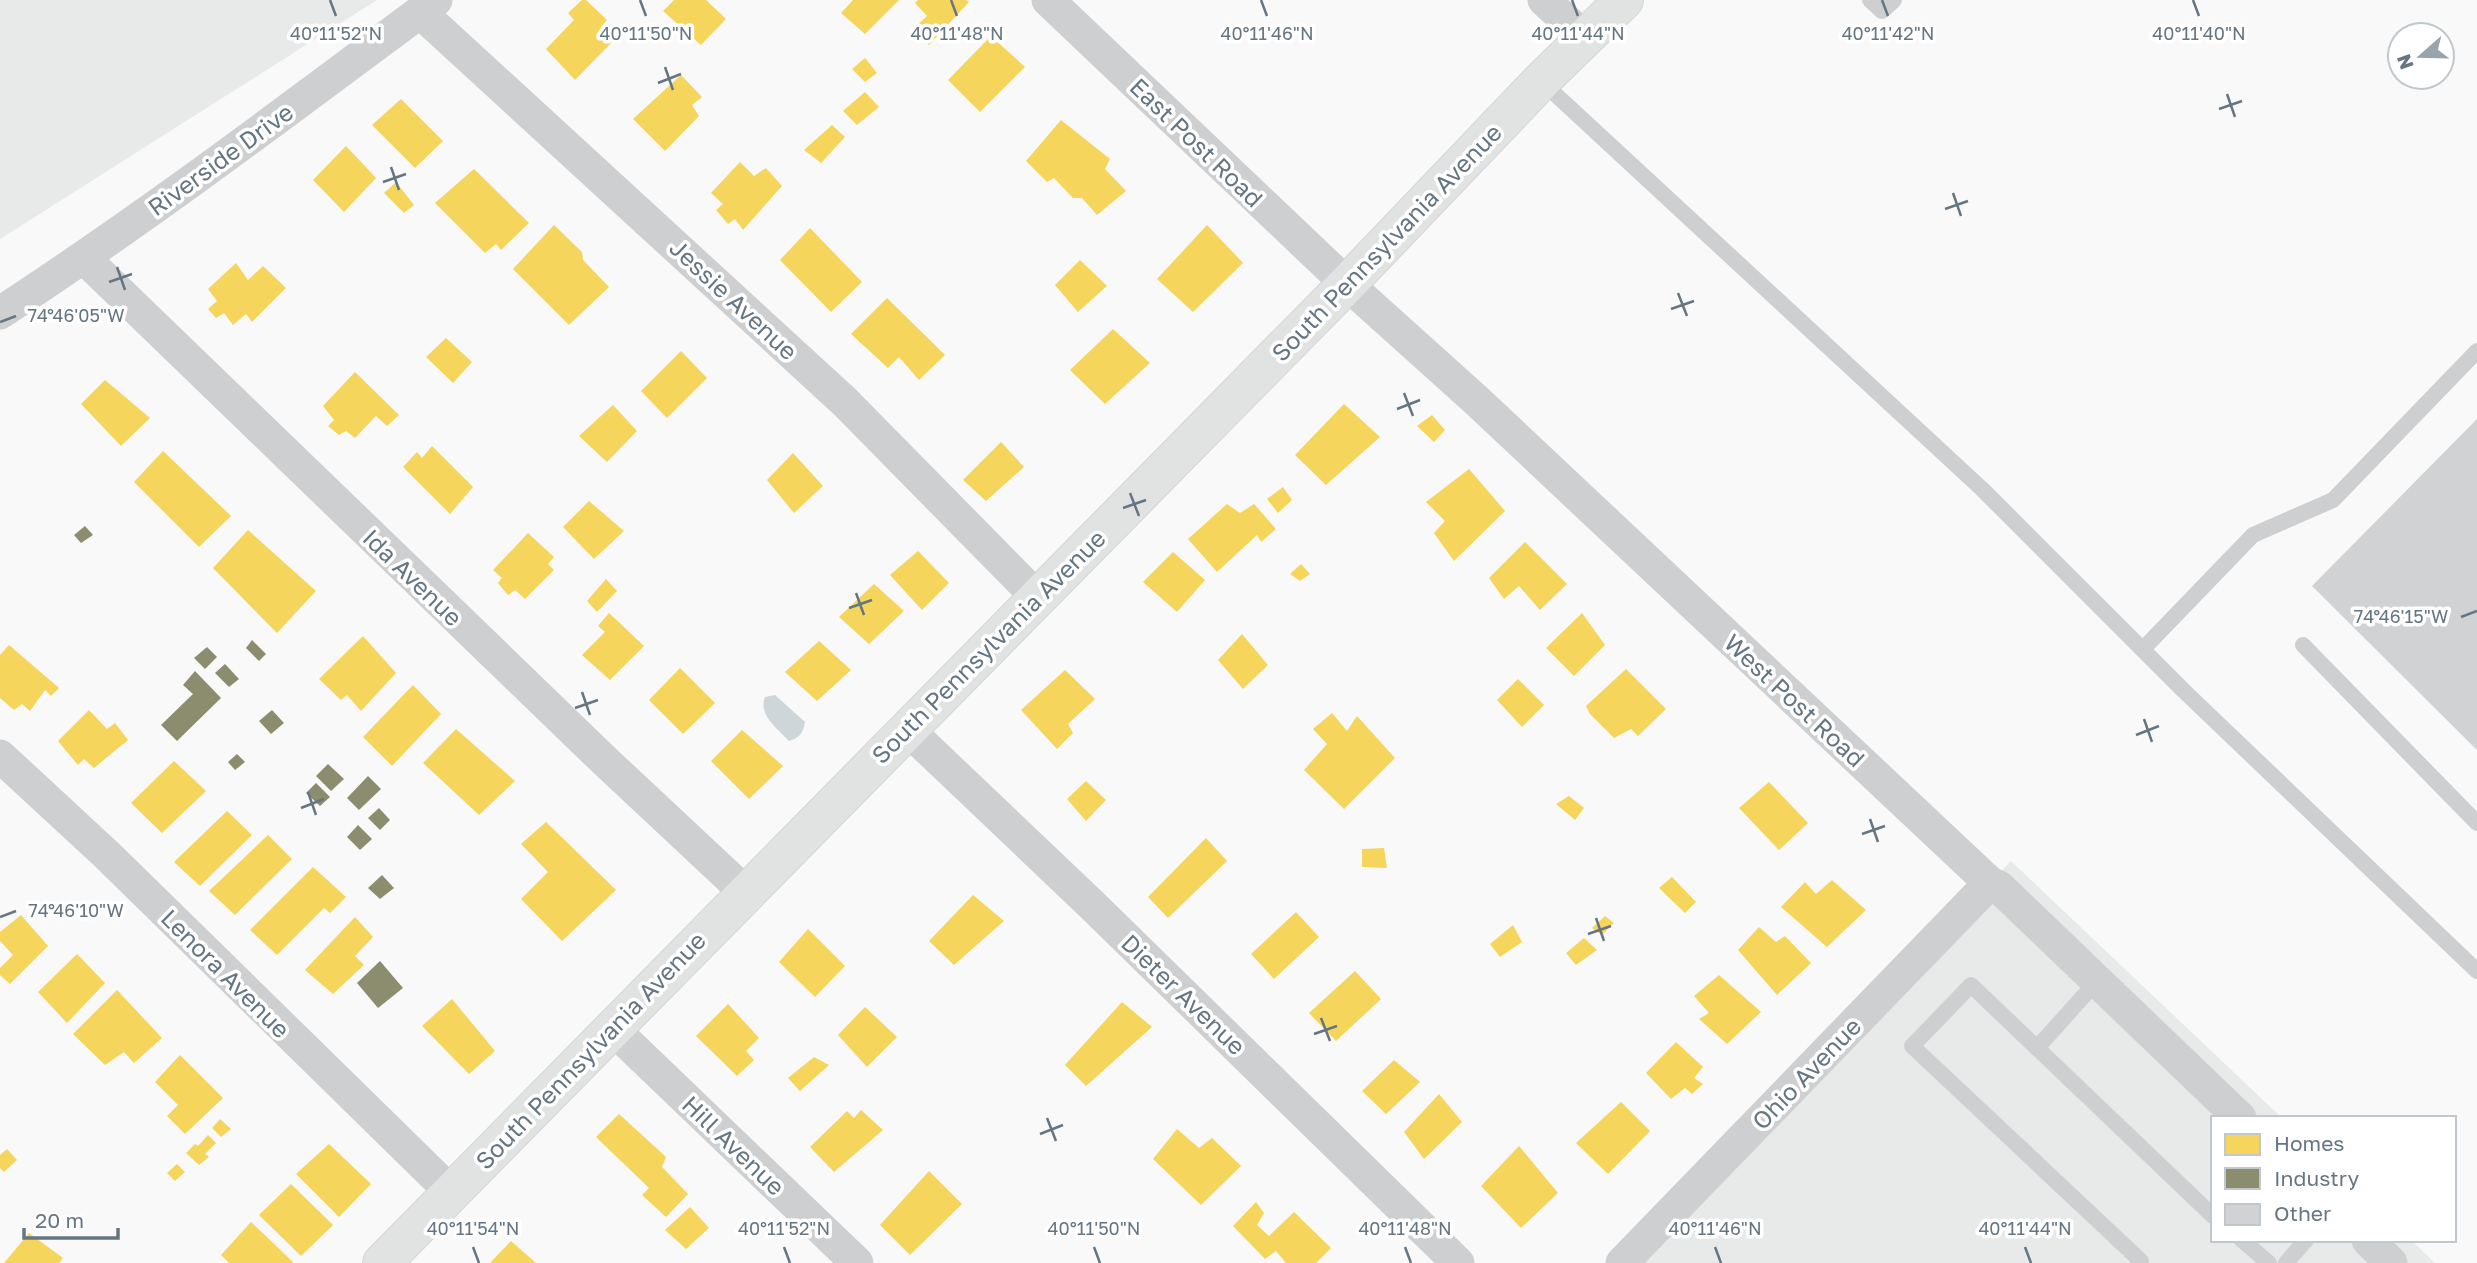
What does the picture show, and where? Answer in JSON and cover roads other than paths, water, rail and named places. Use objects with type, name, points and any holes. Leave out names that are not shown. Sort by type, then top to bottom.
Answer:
[{"type":"main road","name":"South Pennsylvania Avenue","points":[[382,1263],[1624,0]]},
{"type":"street","name":"East Post Road","points":[[1048,0],[1347,284]]},
{"type":"street","points":[[1544,0],[1586,39]]},
{"type":"street","name":"Riverside Drive","points":[[0,313],[84,258],[428,6]]},
{"type":"street","name":"Jessie Avenue","points":[[428,6],[845,402],[1037,597]]},
{"type":"street","name":"Ida Avenue","points":[[84,258],[606,762],[745,892]]},
{"type":"street","name":"West Post Road","points":[[1347,284],[1486,409],[1990,883],[1999,887],[2238,1116]]},
{"type":"street","name":"Dieter Avenue","points":[[906,729],[1092,905],[1458,1263]]},
{"type":"street","name":"Lenora Avenue","points":[[0,756],[107,855],[451,1192]]},
{"type":"street","name":"Ohio Avenue","points":[[1622,1263],[1990,883]]},
{"type":"street","name":"Hill Avenue","points":[[612,1028],[857,1263]]},
{"type":"street","points":[[2370,1242],[2391,1263]]},
{"type":"lane","points":[[1870,0],[1882,11],[1894,0]]},
{"type":"lane","points":[[1541,82],[1982,489],[2143,649],[2477,971]]},
{"type":"lane","points":[[2143,649],[2253,535],[2333,500],[2477,352]]},
{"type":"lane","points":[[2303,645],[2477,823]]},
{"type":"lane","points":[[2037,1048],[2097,981]]},
{"type":"lane","points":[[2141,1261],[1912,1046],[1971,985],[2211,1214]]},
{"type":"lane","points":[[2244,1242],[2269,1263]]},
{"type":"lane","points":[[2286,1263],[2304,1242]]}]
